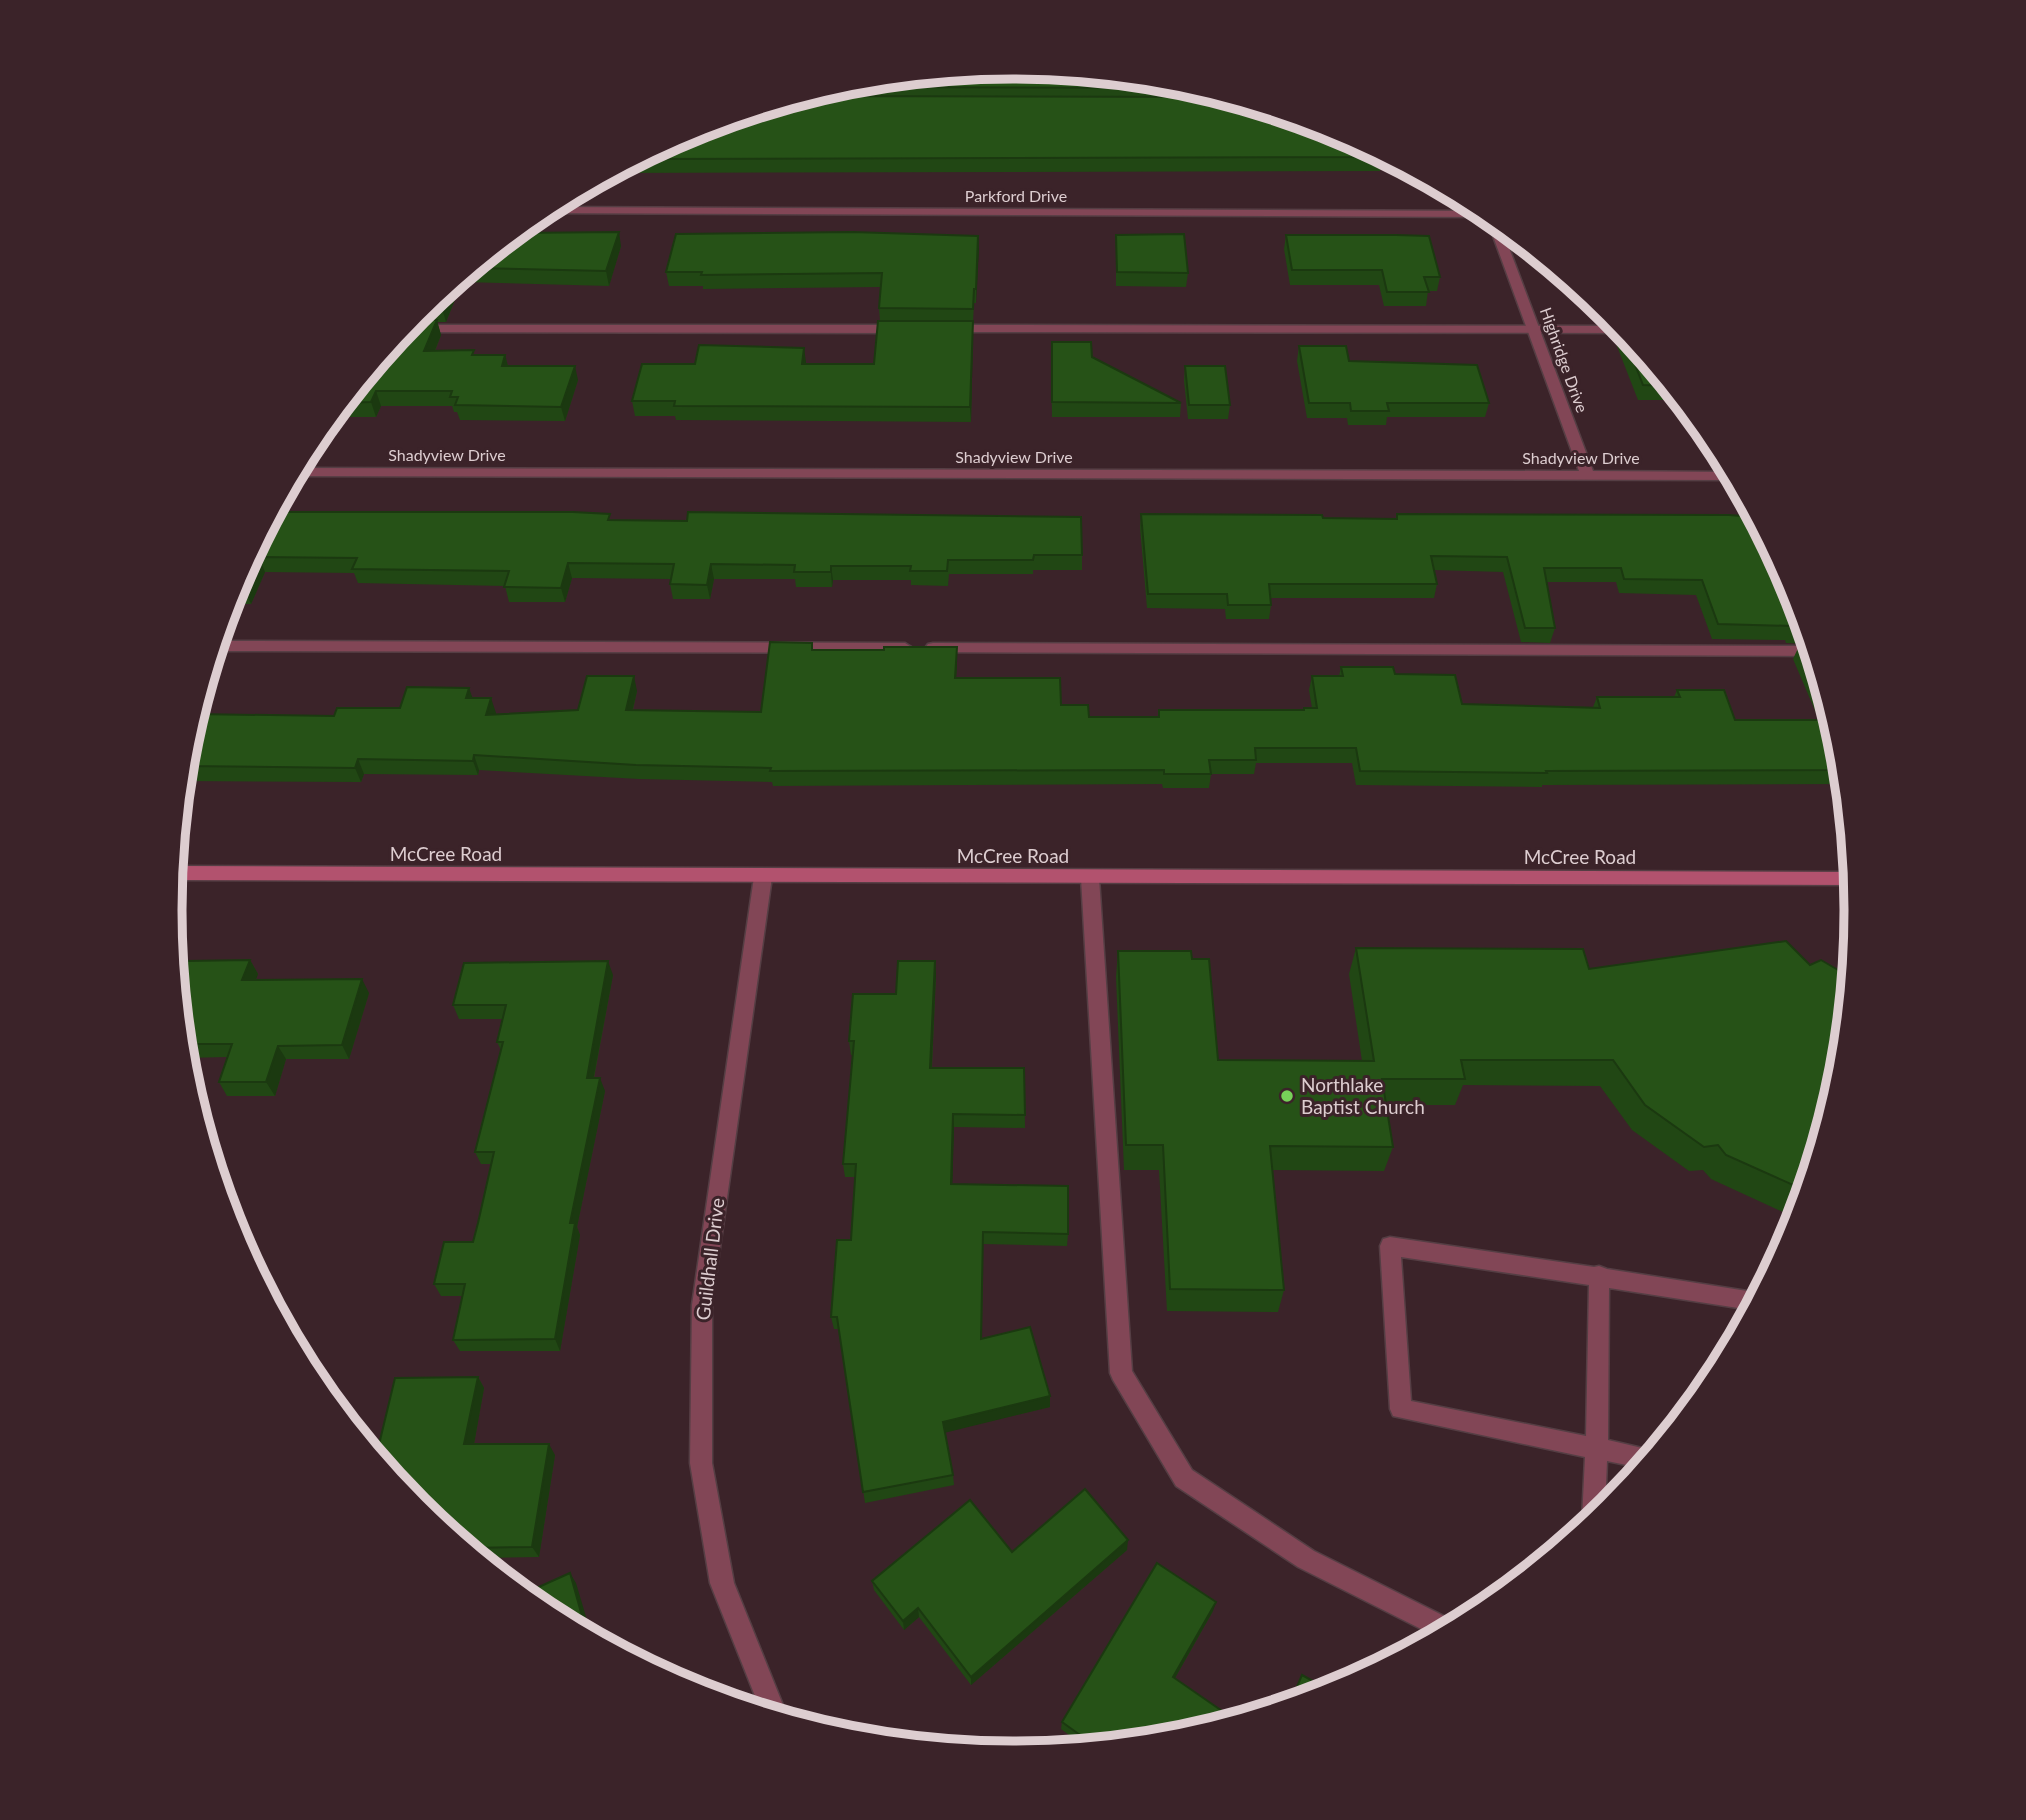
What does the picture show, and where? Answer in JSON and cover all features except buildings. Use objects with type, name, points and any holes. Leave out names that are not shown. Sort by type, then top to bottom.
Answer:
[{"type":"street","name":"Parkford Drive","points":[[565,210],[1468,215]]},
{"type":"street","name":"Highridge Drive","points":[[1498,236],[1588,476]]},
{"type":"street","points":[[419,329],[920,329]]},
{"type":"street","points":[[934,329],[1608,330]]},
{"type":"street","name":"Shadyview Drive","points":[[307,472],[1722,476]]},
{"type":"street","points":[[225,646],[1802,651]]},
{"type":"street","name":"McCree Road","points":[[183,873],[1090,878],[1843,878]]},
{"type":"street","name":"Guildhall Drive","points":[[763,877],[702,1305],[701,1463],[722,1583],[771,1705]]},
{"type":"street","points":[[1090,878],[1110,1235],[1121,1373],[1185,1478],[1306,1559],[1437,1625]]},
{"type":"street","points":[[1639,1457],[1401,1409],[1390,1245],[1747,1300]]},
{"type":"street","points":[[1594,1505],[1599,1275]]},
{"type":"place","name":"Northlake Baptist Church","points":[[1287,1096]]}]
